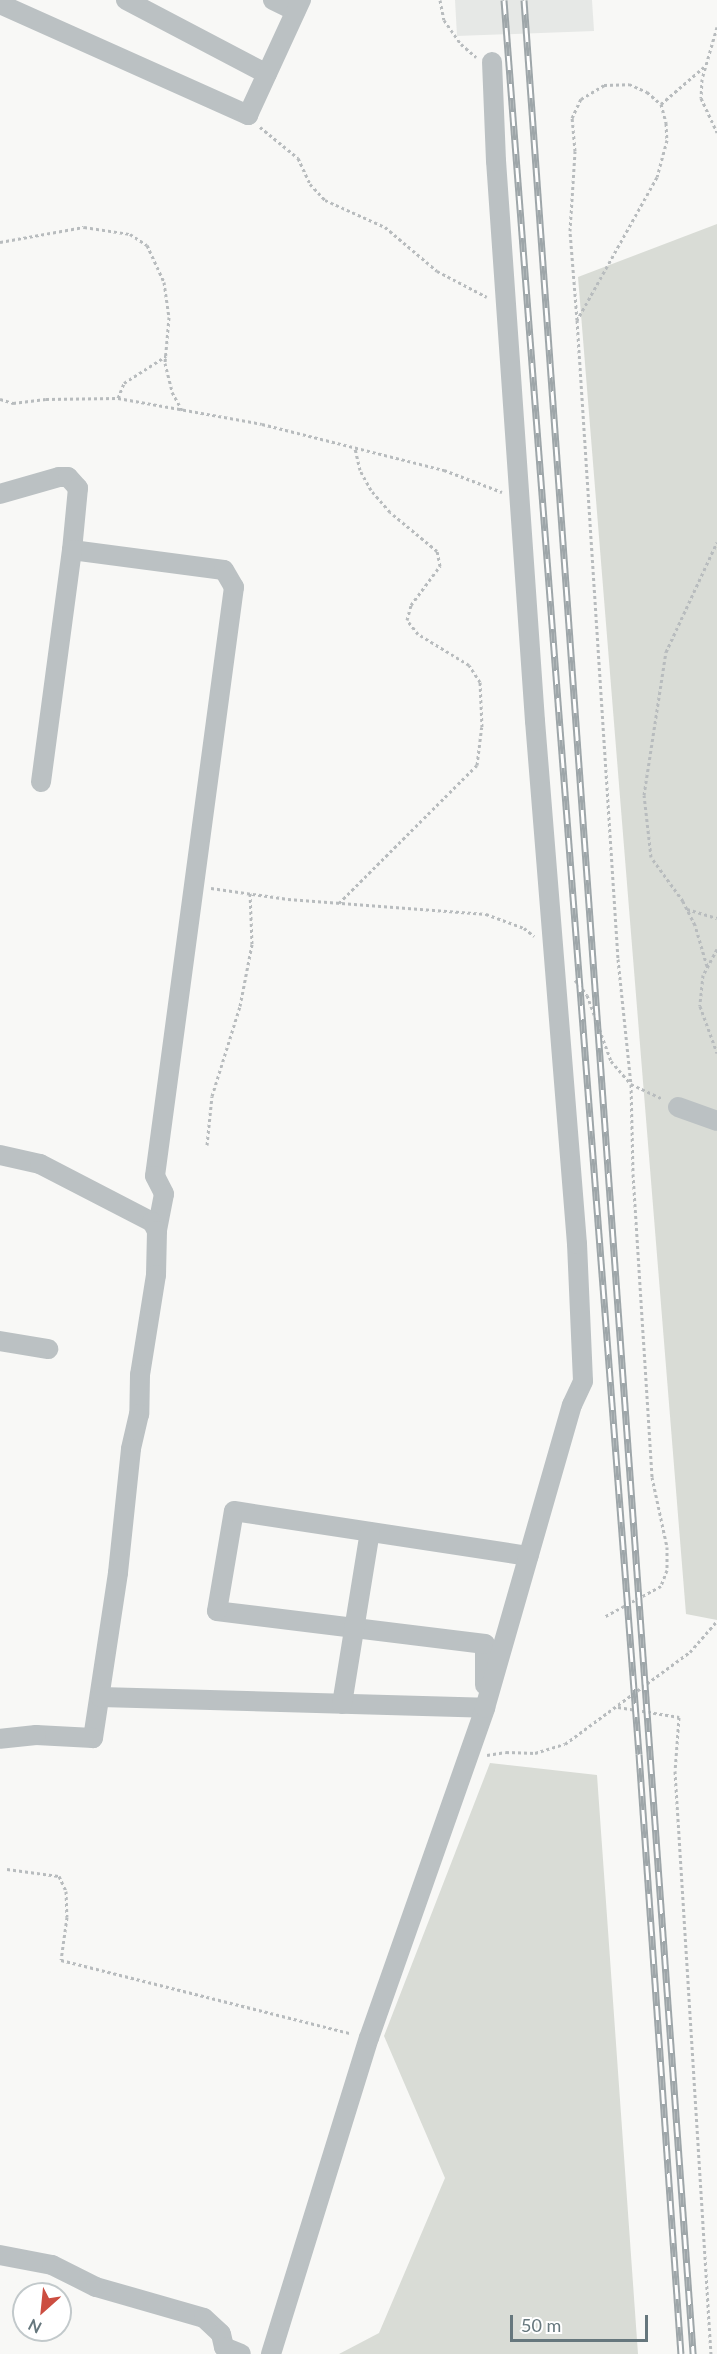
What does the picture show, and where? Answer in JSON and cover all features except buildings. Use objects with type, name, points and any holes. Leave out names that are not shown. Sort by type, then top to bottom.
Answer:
[{"type":"street","points":[[126,0],[267,74]]},
{"type":"street","points":[[0,4],[248,115],[298,5],[273,0]]},
{"type":"street","points":[[271,2354],[369,2038],[485,1708],[572,1406],[584,1381],[577,1244],[553,954],[506,305],[492,67]]},
{"type":"street","points":[[0,494],[58,477],[68,477],[78,488],[41,782]]},
{"type":"street","points":[[0,1739],[36,1735],[93,1738],[131,1449],[139,1414],[140,1376],[156,1275],[157,1231],[164,1194],[155,1176],[234,587],[224,570],[72,550]]},
{"type":"street","points":[[678,1107],[717,1121]]},
{"type":"street","points":[[0,1155],[40,1164],[152,1222],[157,1231]]},
{"type":"street","points":[[0,1341],[48,1348]]},
{"type":"street","points":[[485,1708],[485,1644],[217,1611],[234,1511],[529,1556]]},
{"type":"street","points":[[342,1704],[370,1532]]},
{"type":"street","points":[[100,1697],[485,1708]]},
{"type":"street","points":[[0,2255],[52,2265],[96,2287],[204,2318],[221,2334],[224,2348],[241,2354]]},
{"type":"path","points":[[440,0],[444,20],[461,44],[492,67]]},
{"type":"path","points":[[717,27],[706,65],[701,98],[717,133]]},
{"type":"path","points":[[661,104],[706,65]]},
{"type":"path","points":[[577,320],[657,177],[667,140],[661,104],[647,92],[629,84],[604,85],[581,99],[572,118],[575,151],[570,231],[618,958],[631,1084],[633,1174],[652,1477],[667,1547],[667,1570],[661,1586],[604,1617]]},
{"type":"path","points":[[248,115],[298,158],[310,184],[325,200],[366,216],[385,227],[436,272],[506,305]]},
{"type":"path","points":[[0,242],[84,227],[130,234],[147,245],[164,282],[169,317],[166,356],[172,392],[182,410]]},
{"type":"path","points":[[118,398],[124,383],[166,356]]},
{"type":"path","points":[[0,399],[13,403],[46,399],[118,398],[262,424],[444,471],[520,499]]},
{"type":"path","points":[[339,903],[477,765],[482,727],[480,682],[469,665],[418,633],[407,620],[411,605],[440,566],[437,550],[390,512],[371,490],[360,470],[355,448]]},
{"type":"path","points":[[707,966],[695,925],[687,909],[651,857],[644,795],[666,652],[717,542]]},
{"type":"path","points":[[194,885],[339,903],[486,914],[524,928],[545,944],[553,954]]},
{"type":"path","points":[[207,1145],[212,1096],[240,1006],[252,944],[250,893]]},
{"type":"path","points":[[687,909],[717,918]]},
{"type":"path","points":[[717,949],[703,975],[700,1006],[717,1053]]},
{"type":"path","points":[[573,979],[587,995],[610,1061],[631,1084],[678,1107]]},
{"type":"path","points":[[463,1770],[489,1754],[535,1753],[565,1744],[690,1652],[717,1622]]},
{"type":"path","points":[[618,1707],[679,1717],[675,1771],[711,2354]]},
{"type":"path","points":[[7,1869],[59,1876],[66,1891],[67,1917],[61,1960],[369,2038]]},
{"type":"shaded area","points":[[455,0],[592,0],[594,31],[457,36]]},
{"type":"shaded area","points":[[717,224],[717,1620],[686,1614],[578,277]]},
{"type":"shaded area","points":[[490,1763],[597,1775],[638,2354],[339,2354],[379,2333],[445,2178],[384,2036]]},
{"type":"railway","points":[[504,0],[639,1754],[681,2354]]},
{"type":"railway","points":[[524,0],[693,2354]]}]
